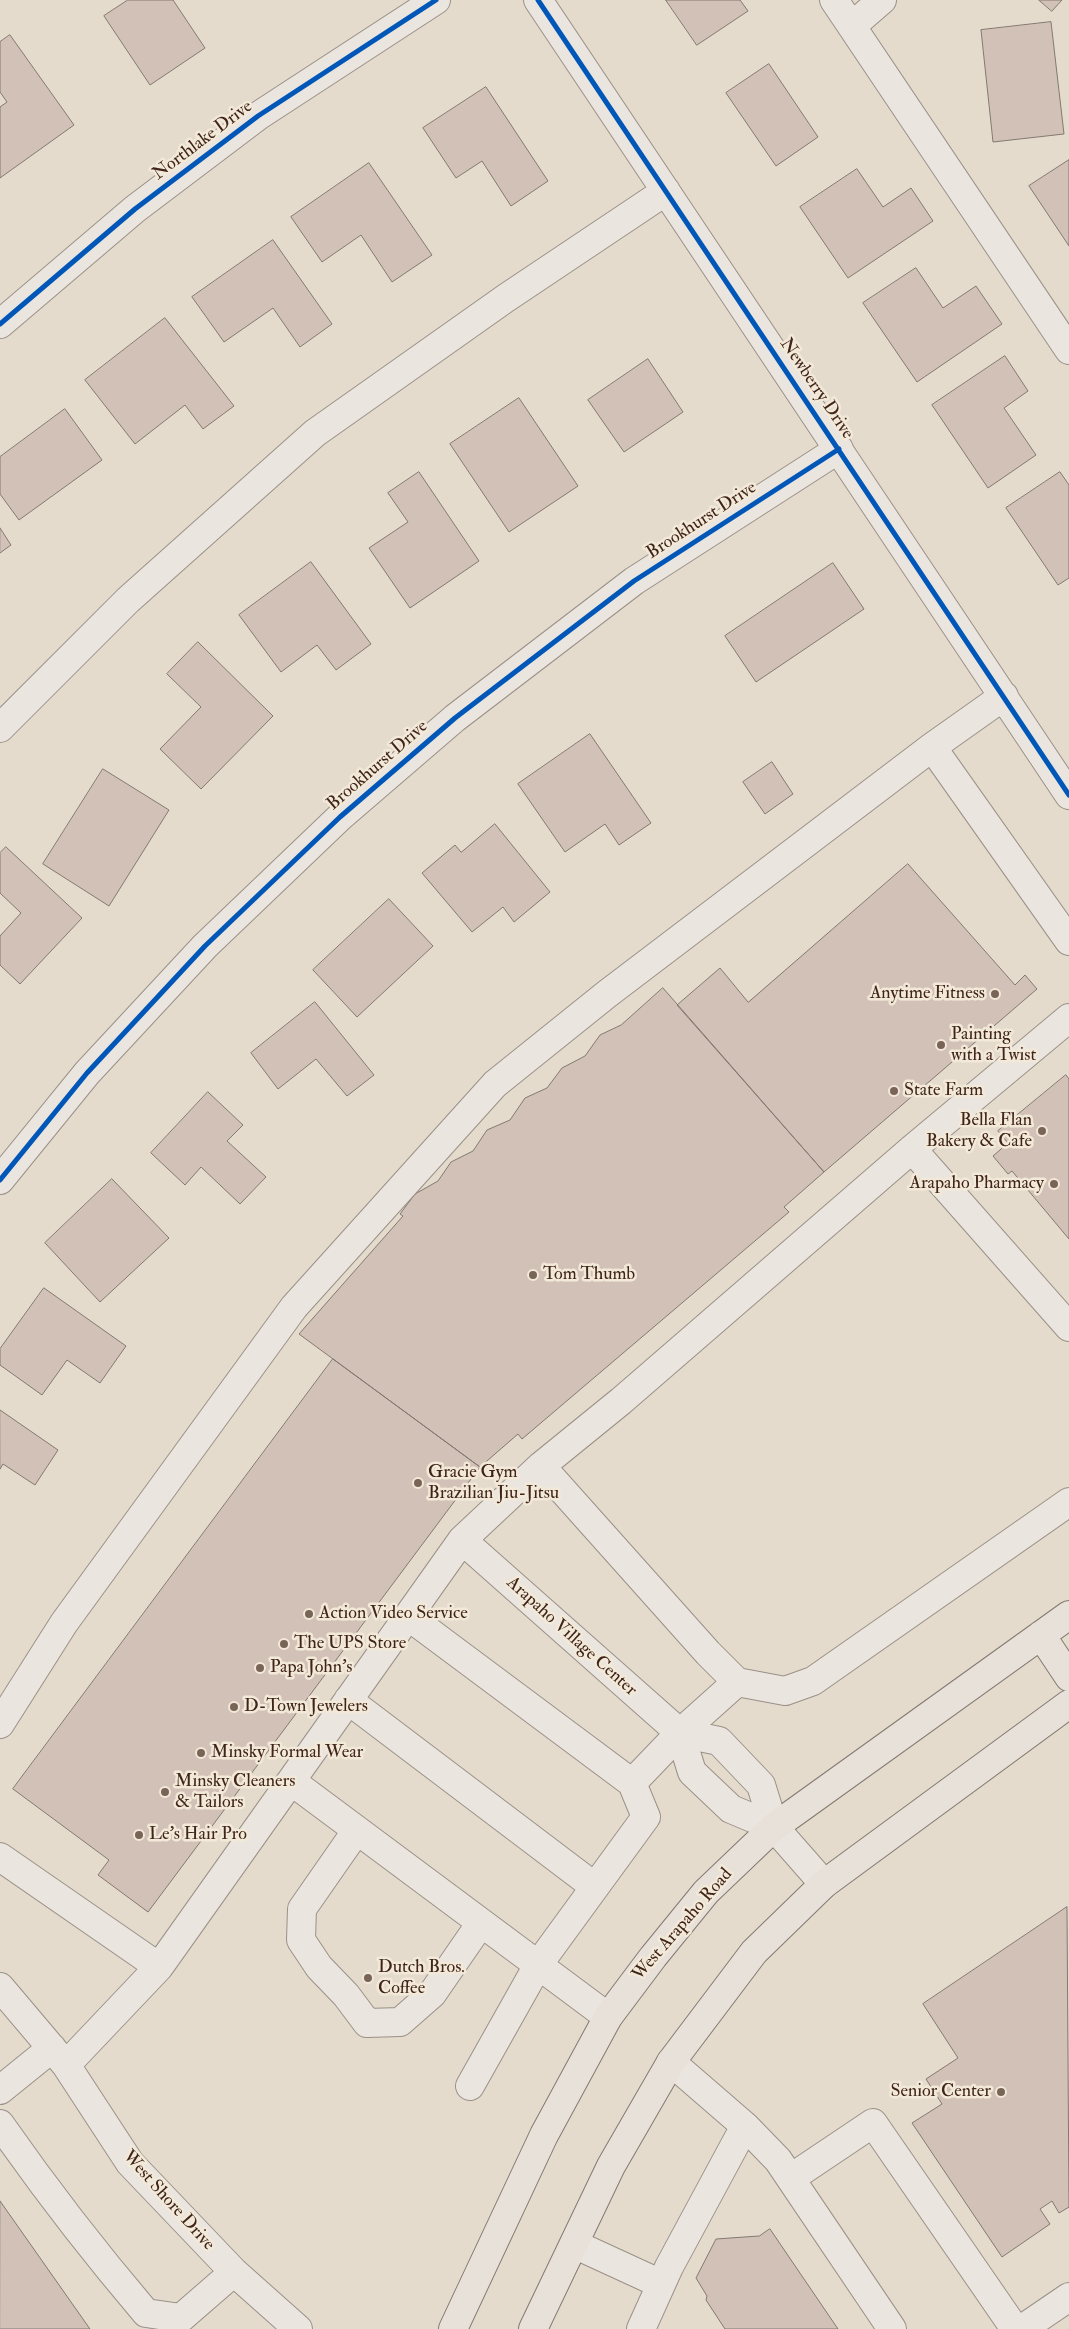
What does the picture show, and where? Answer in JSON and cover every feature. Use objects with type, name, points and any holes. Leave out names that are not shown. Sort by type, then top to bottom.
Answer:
[{"type":"main road","name":"West Arapaho Road","points":[[453,2329],[544,2135],[608,2017],[653,1957],[706,1892],[774,1827],[1069,1615]]},
{"type":"main road","points":[[1041,1635],[1069,1677]]},
{"type":"main road","points":[[533,2329],[611,2166],[671,2062],[754,1952],[824,1884],[1069,1704]]},
{"type":"street","name":"Northlake Drive","points":[[0,324],[135,209],[258,116],[436,0]]},
{"type":"street","name":"Newberry Drive","points":[[538,0],[1069,795]]},
{"type":"street","points":[[834,0],[1069,350]]},
{"type":"street","points":[[852,26],[882,0]]},
{"type":"street","points":[[0,728],[128,600],[315,433],[498,303],[666,191]]},
{"type":"street","name":"Brookhurst Drive","points":[[0,1180],[87,1073],[204,946],[340,817],[455,718],[634,581],[839,449]]},
{"type":"street","points":[[0,1724],[64,1622],[294,1307],[494,1084],[615,988],[932,746],[1004,696]]},
{"type":"street","points":[[932,746],[1069,941]]},
{"type":"street","points":[[0,2090],[59,2057],[159,1967],[462,1540],[542,1466],[912,1149],[1069,1018]]},
{"type":"street","points":[[912,1149],[1069,1327]]},
{"type":"street","points":[[542,1466],[708,1653],[737,1682],[786,1692],[813,1681],[1069,1502]]},
{"type":"street","name":"Arapaho Village Center","points":[[462,1540],[680,1733],[719,1741],[761,1784],[774,1827],[824,1884]]},
{"type":"street","points":[[408,1616],[632,1783],[646,1817],[538,1965],[470,2086]]},
{"type":"street","points":[[632,1783],[680,1733],[737,1682]]},
{"type":"street","points":[[348,1700],[595,1887]]},
{"type":"street","name":"Arapaho Village Center","points":[[680,1733],[692,1772],[731,1809],[774,1827]]},
{"type":"street","points":[[291,1781],[608,2017]]},
{"type":"street","points":[[356,1830],[302,1909],[301,1940],[319,1967],[346,1995],[367,2023],[400,2022],[432,1994],[481,1923]]},
{"type":"street","points":[[0,1858],[159,1967]]},
{"type":"street","name":"West Shore Drive","points":[[0,1987],[59,2057],[130,2164],[234,2272],[298,2329]]},
{"type":"street","points":[[671,2062],[745,2126],[778,2160],[892,2329]]},
{"type":"street","points":[[791,2178],[873,2123],[1015,2329]]},
{"type":"street","points":[[0,2124],[84,2240],[146,2313],[181,2318],[234,2272]]},
{"type":"street","points":[[640,2329],[661,2284],[745,2126]]},
{"type":"street","points":[[574,2244],[661,2284]]},
{"type":"street","points":[[1022,2329],[1069,2297]]},
{"type":"building","points":[[128,0],[173,0],[205,48],[150,85],[104,16]]},
{"type":"building","points":[[666,0],[740,0],[748,11],[697,45]]},
{"type":"building","points":[[1039,0],[1062,0],[1052,11]]},
{"type":"building","points":[[1051,22],[1064,134],[993,142],[981,30]]},
{"type":"building","points":[[10,35],[74,125],[0,178],[0,107],[7,102],[0,92],[0,42]]},
{"type":"building","points":[[769,64],[818,137],[776,166],[726,93]]},
{"type":"building","points":[[486,87],[548,181],[511,206],[482,161],[456,178],[423,128]]},
{"type":"building","points":[[1069,160],[1069,246],[1029,186]]},
{"type":"building","points":[[369,163],[432,255],[392,282],[361,235],[322,262],[291,217]]},
{"type":"building","points":[[857,169],[883,207],[911,188],[933,221],[848,278],[800,207]]},
{"type":"building","points":[[273,240],[332,324],[300,347],[273,308],[224,342],[192,297]]},
{"type":"building","points":[[916,268],[943,308],[976,286],[1002,324],[917,382],[863,303]]},
{"type":"building","points":[[165,318],[234,406],[203,429],[185,405],[135,444],[85,380]]},
{"type":"building","points":[[1005,356],[1028,391],[1004,408],[1036,455],[988,488],[932,405]]},
{"type":"building","points":[[648,359],[683,412],[624,452],[588,400]]},
{"type":"building","points":[[519,398],[578,486],[509,532],[450,444]]},
{"type":"building","points":[[65,409],[102,460],[19,520],[0,494],[0,457]]},
{"type":"building","points":[[419,472],[479,561],[410,608],[369,548],[408,522],[388,493]]},
{"type":"building","points":[[1060,472],[1069,485],[1069,578],[1058,585],[1006,508]]},
{"type":"building","points":[[0,528],[11,545],[0,553]]},
{"type":"building","points":[[311,562],[371,644],[336,670],[317,645],[281,672],[239,615]]},
{"type":"building","points":[[833,563],[864,609],[756,682],[725,636]]},
{"type":"building","points":[[198,642],[273,716],[201,789],[160,749],[201,707],[167,674]]},
{"type":"building","points":[[590,734],[651,823],[619,845],[605,824],[565,852],[518,784]]},
{"type":"building","points":[[772,762],[793,794],[765,814],[743,782]]},
{"type":"building","points":[[103,769],[169,810],[109,906],[43,864]]},
{"type":"building","points":[[495,824],[550,892],[514,922],[503,907],[472,932],[422,873],[455,845],[461,852]]},
{"type":"building","points":[[6,847],[82,918],[20,984],[0,965],[0,936],[21,913],[0,893],[0,853]]},
{"type":"building","points":[[908,864],[1015,985],[1025,975],[1037,989],[824,1172],[677,1005],[720,968],[748,1002]]},
{"type":"building","points":[[389,899],[433,946],[357,1017],[313,970]]},
{"type":"building","name":"Tom Thumb","points":[[663,988],[824,1172],[784,1207],[789,1212],[522,1439],[518,1434],[480,1467],[299,1334],[403,1216],[400,1214],[415,1194],[438,1181],[451,1162],[473,1151],[487,1130],[510,1120],[525,1098],[547,1088],[562,1068],[585,1056],[600,1035],[621,1025]]},
{"type":"building","points":[[315,1002],[374,1075],[347,1096],[316,1059],[278,1089],[251,1053]]},
{"type":"building","points":[[1066,1075],[1069,1079],[1069,1239],[1012,1171],[1008,1174],[993,1156],[1008,1143],[998,1131]]},
{"type":"building","points":[[208,1092],[243,1125],[227,1141],[266,1177],[240,1204],[201,1167],[185,1185],[151,1153]]},
{"type":"building","points":[[112,1179],[169,1238],[100,1302],[45,1243]]},
{"type":"building","points":[[44,1288],[126,1346],[100,1383],[67,1360],[42,1395],[0,1365],[0,1349]]},
{"type":"building","points":[[333,1359],[480,1467],[148,1912],[98,1875],[109,1860],[13,1789]]},
{"type":"building","points":[[0,1410],[58,1450],[35,1485],[3,1464],[0,1469]]},
{"type":"building","name":"Senior Center","points":[[1067,1907],[1069,2207],[1059,2213],[1052,2201],[1040,2209],[1050,2224],[1002,2257],[912,2123],[942,2104],[926,2079],[958,2058],[923,2004]]},
{"type":"building","points":[[0,2201],[90,2329],[0,2329]]},
{"type":"building","points":[[770,2229],[838,2329],[725,2329],[706,2300],[707,2296],[696,2278],[716,2239],[759,2236]]},
{"type":"cycle path","points":[[0,324],[135,209],[258,116],[436,0]]},
{"type":"cycle path","points":[[538,0],[1069,795]]},
{"type":"cycle path","points":[[0,1180],[87,1073],[205,946],[340,817],[455,718],[634,581],[839,449]]},
{"type":"place","name":"Anytime Fitness","points":[[995,994]]},
{"type":"place","name":"Painting with a Twist","points":[[941,1045]]},
{"type":"place","name":"State Farm","points":[[894,1091]]},
{"type":"place","name":"Bella Flan Bakery & Cafe","points":[[1042,1131]]},
{"type":"place","name":"Arapaho Pharmacy","points":[[1054,1184]]},
{"type":"place","name":"Tom Thumb","points":[[533,1275]]},
{"type":"place","name":"Gracie Gym Brazilian Jiu-Jitsu","points":[[418,1483]]},
{"type":"place","name":"Action Video Service","points":[[309,1614]]},
{"type":"place","name":"The UPS Store","points":[[284,1644]]},
{"type":"place","name":"Papa John's","points":[[260,1668]]},
{"type":"place","name":"D-Town Jewelers","points":[[234,1707]]},
{"type":"place","name":"Minsky Formal Wear","points":[[201,1753]]},
{"type":"place","name":"Minsky Cleaners & Tailors","points":[[165,1792]]},
{"type":"place","name":"Le's Hair Pro","points":[[139,1835]]},
{"type":"place","name":"Dutch Bros. Coffee","points":[[368,1978]]},
{"type":"place","name":"Senior Center","points":[[1001,2092]]}]
